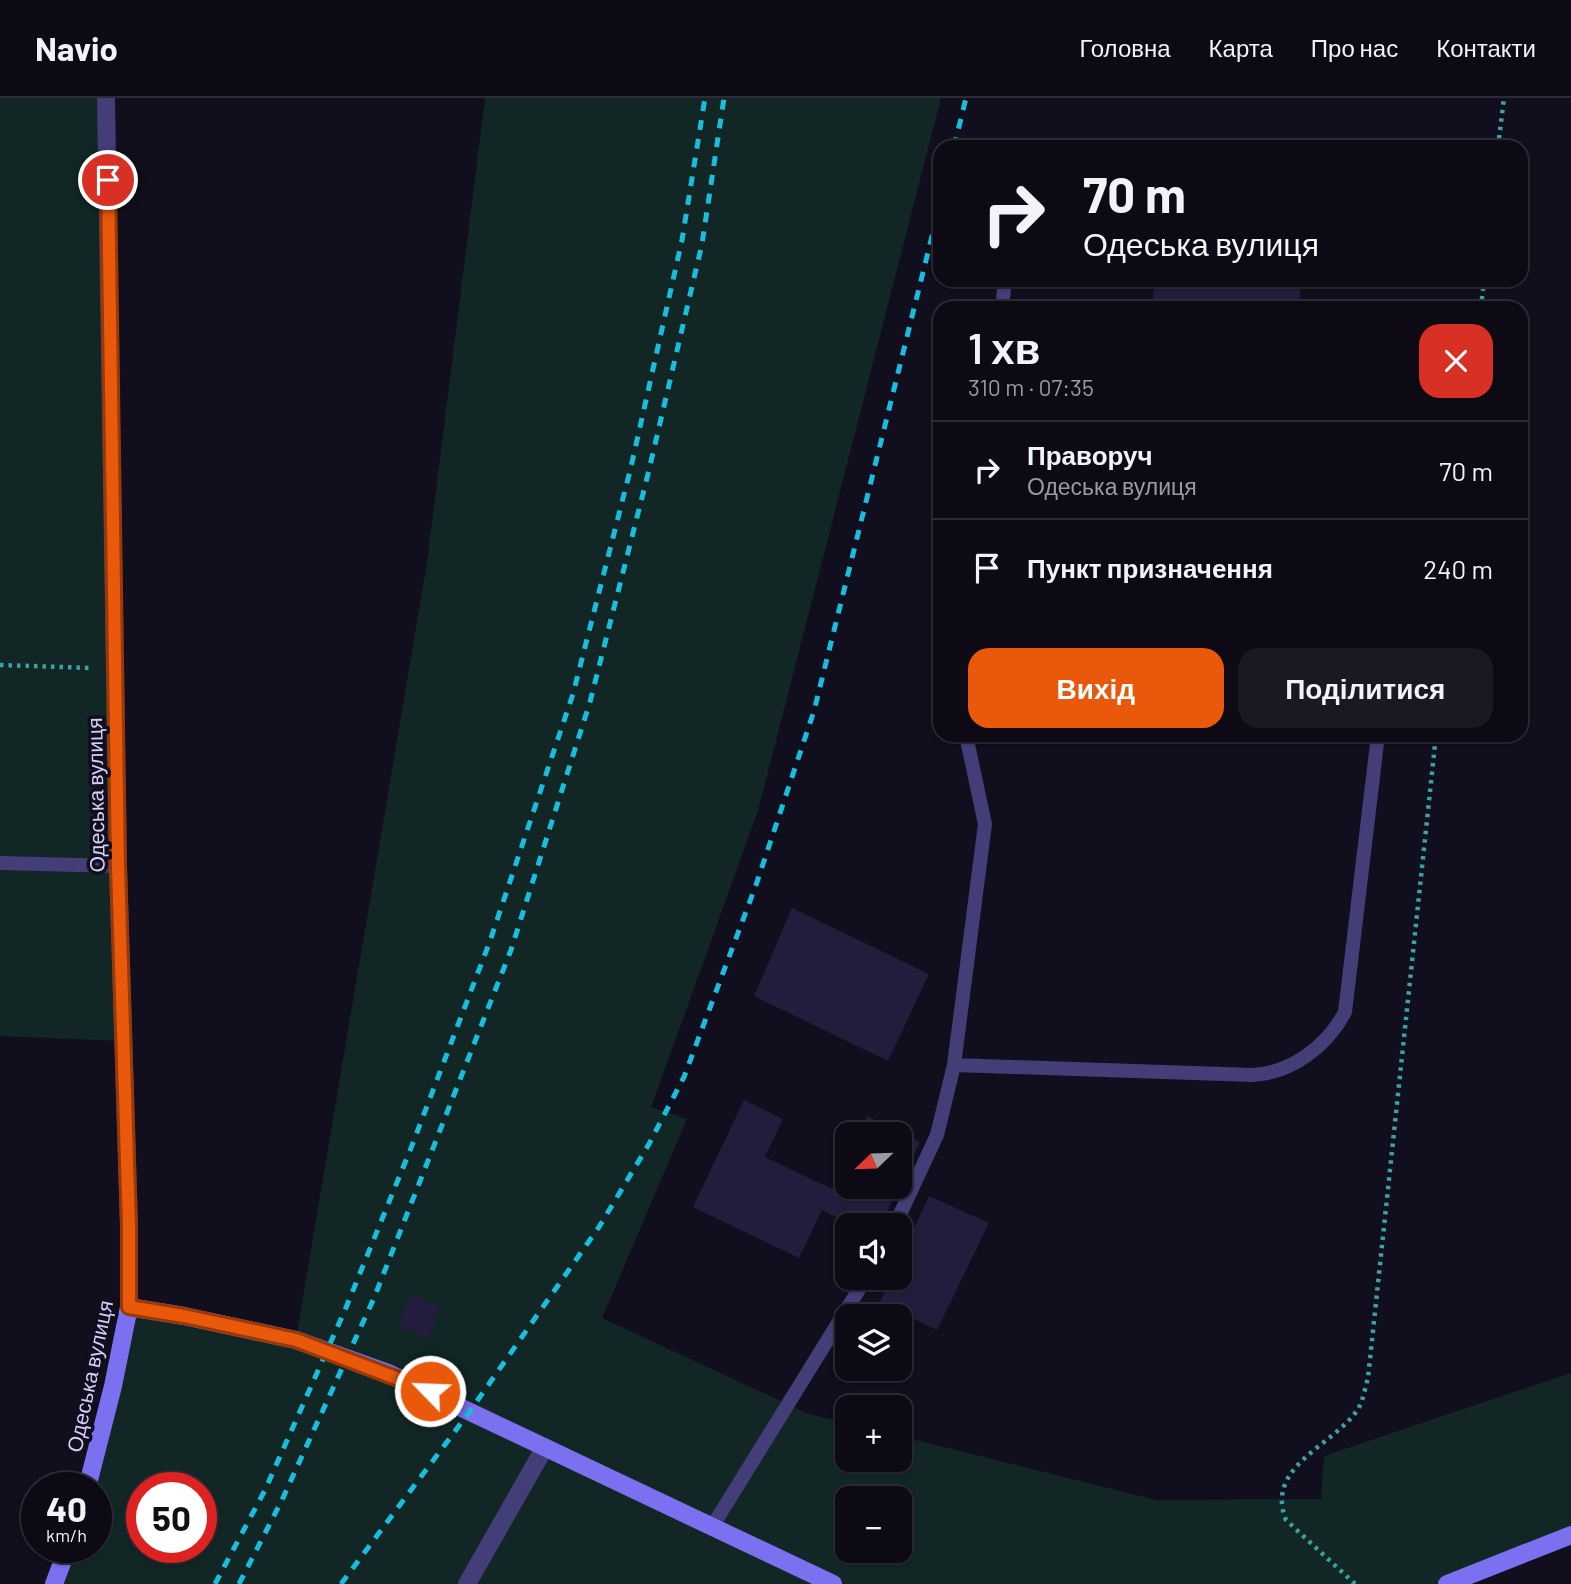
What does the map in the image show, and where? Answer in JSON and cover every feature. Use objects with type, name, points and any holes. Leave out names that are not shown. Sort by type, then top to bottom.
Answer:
[{"type":"main road","points":[[129,1307],[198,1319],[317,1347],[430,1391],[833,1584]]},
{"type":"main road","name":"Одеська вулиця","points":[[91,1472],[113,1386],[129,1307]]},
{"type":"main road","points":[[1447,1584],[1571,1535]]},
{"type":"main road","points":[[54,1584],[62,1563]]},
{"type":"street","name":"Одеська вулиця","points":[[106,98],[118,866],[129,1307]]},
{"type":"street","points":[[467,1584],[545,1447]]},
{"type":"lane","points":[[901,1213],[937,1135],[954,1065],[985,824],[967,742]]},
{"type":"lane","points":[[954,1065],[1252,1074],[1282,1069],[1313,1051],[1331,1034],[1345,1012],[1377,742]]},
{"type":"lane","points":[[0,863],[118,866]]},
{"type":"lane","points":[[712,1527],[859,1290]]},
{"type":"path","points":[[1499,140],[1504,98]]},
{"type":"path","points":[[0,665],[116,669]]},
{"type":"path","points":[[1355,1584],[1286,1520],[1281,1508],[1282,1491],[1300,1463],[1357,1410],[1368,1378],[1435,742]]},
{"type":"green space","points":[[0,98],[106,98],[122,1041],[0,1036]]},
{"type":"green space","points":[[485,98],[941,98],[758,811],[651,1107],[687,1119],[602,1318],[809,1414],[835,1420],[835,1472],[912,1472],[912,1439],[1156,1500],[1321,1499],[1324,1456],[1571,1373],[1571,1535],[1447,1584],[54,1584],[62,1563],[112,1563],[112,1472],[90,1472],[129,1307],[296,1339],[427,562]]},
{"type":"building","points":[[1154,287],[1300,287],[1300,301],[1153,301]]},
{"type":"building","points":[[792,908],[929,974],[888,1061],[754,996]]},
{"type":"building","points":[[744,1100],[783,1119],[765,1157],[832,1189],[835,1183],[835,1199],[893,1199],[887,1213],[835,1213],[835,1216],[822,1210],[799,1258],[693,1207]]},
{"type":"building","points":[[867,1116],[879,1122],[864,1122]]},
{"type":"building","points":[[912,1138],[920,1142],[912,1160]]},
{"type":"building","points":[[929,1196],[989,1223],[937,1330],[912,1318],[912,1304],[880,1302],[886,1290],[912,1290],[912,1233]]},
{"type":"building","points":[[411,1295],[440,1307],[428,1338],[398,1326]]},
{"type":"railway","points":[[215,1584],[265,1490],[345,1310],[411,1148],[490,941],[573,694],[631,467],[682,240],[705,98]]},
{"type":"railway","points":[[239,1584],[282,1500],[374,1298],[511,950],[590,702],[649,470],[702,244],[724,98]]},
{"type":"railway","points":[[956,140],[966,98]]},
{"type":"railway","points":[[341,1584],[470,1411],[599,1227],[649,1144],[684,1077],[756,885],[814,711],[933,232]]},
{"type":"route","points":[[108,180],[118,866],[129,1307],[296,1340],[430,1391]]}]
